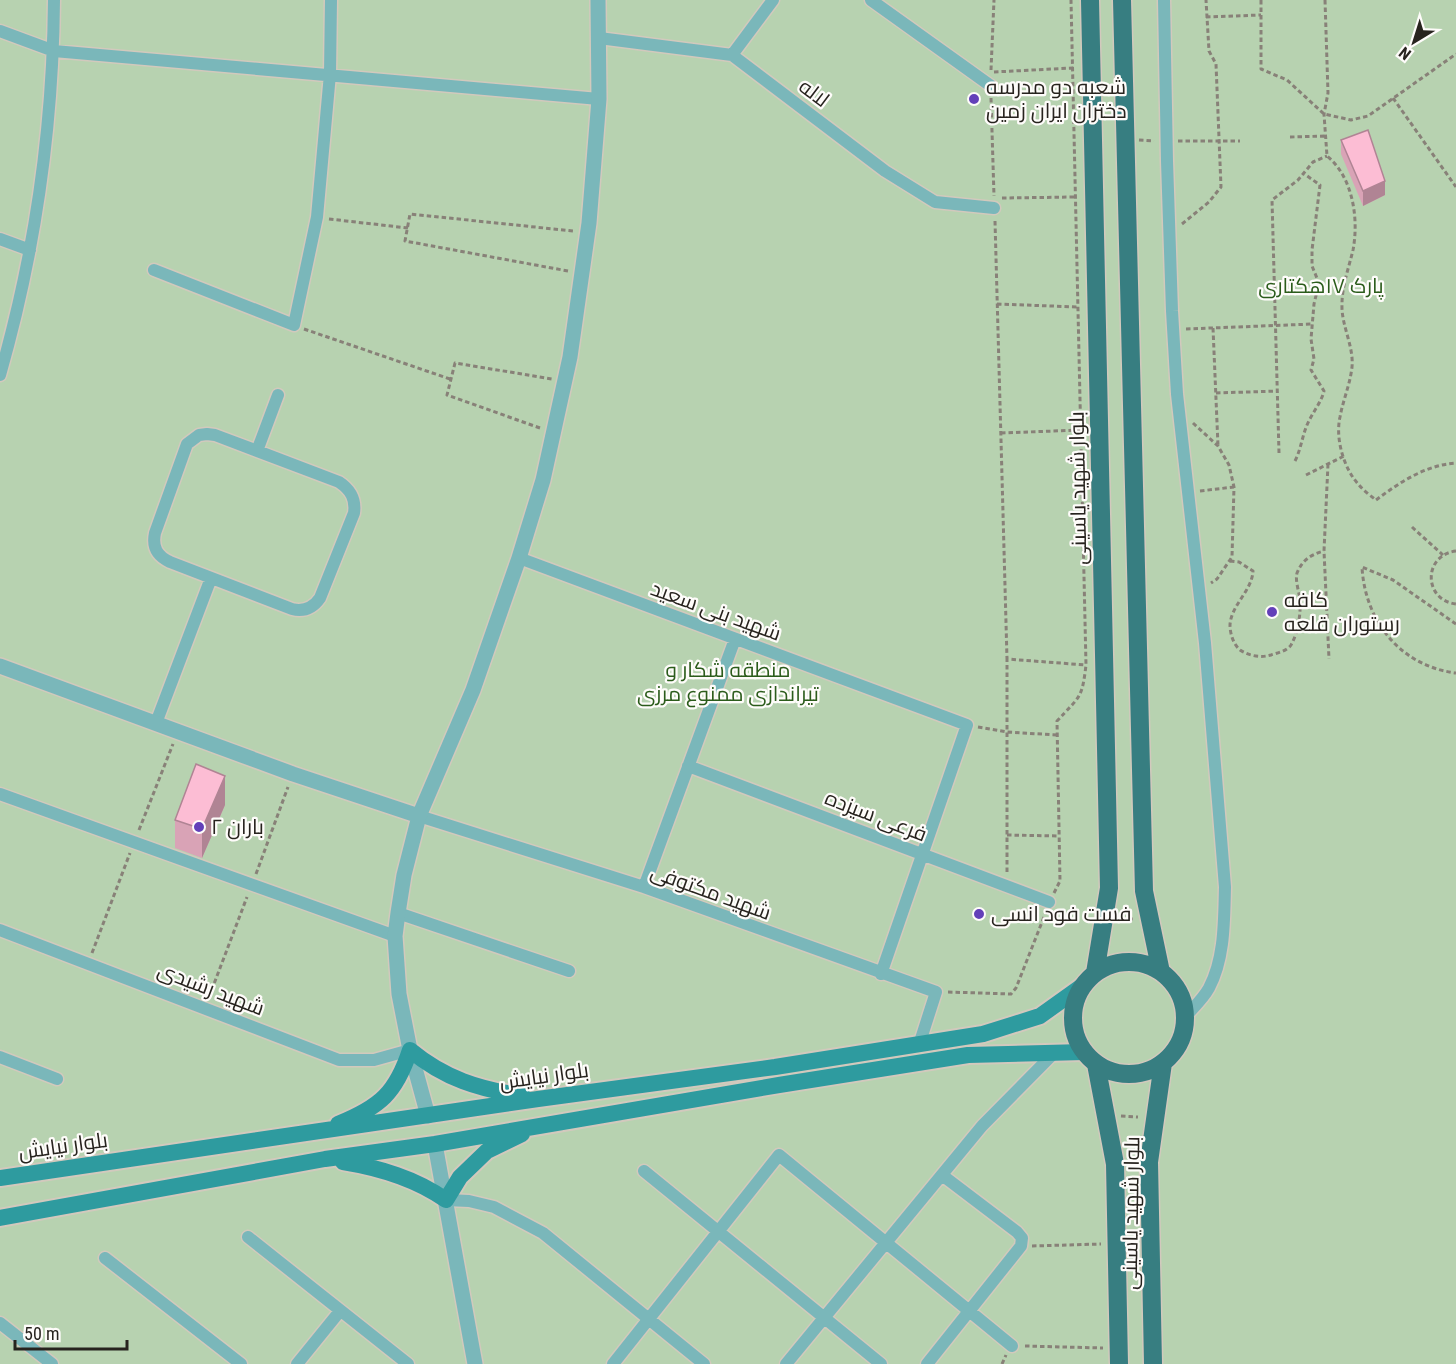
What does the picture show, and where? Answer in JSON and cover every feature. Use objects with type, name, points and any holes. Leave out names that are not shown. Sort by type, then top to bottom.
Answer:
[{"type":"main road","name":"بلوار شهید یاسینی","points":[[1089,979],[1109,888],[1090,0]]},
{"type":"main road","points":[[1122,0],[1144,891],[1161,972]]},
{"type":"main road","points":[[0,1218],[325,1159],[435,1144],[968,1055],[1055,1052],[1090,1058],[1112,1072],[1130,1074],[1147,1072],[1163,1063],[1175,1051],[1183,1035],[1185,1017],[1182,1000],[1174,984],[1161,972],[1145,964],[1128,962],[1110,965],[1089,979],[1075,1002],[1072,1019],[1075,1036],[1090,1058]]},
{"type":"main road","name":"بلوار نیایش","points":[[0,1178],[538,1099],[817,1061],[982,1034],[1040,1016],[1089,979]]},
{"type":"main road","points":[[319,1132],[353,1118],[377,1103],[391,1090],[402,1074],[410,1050],[429,1066],[474,1087],[538,1099]]},
{"type":"main road","name":"بلوار شهید یاسینی","points":[[1090,1058],[1106,1116],[1115,1164],[1119,1356]]},
{"type":"main road","points":[[817,1061],[816,1070],[820,1078]]},
{"type":"main road","name":"بلوار شهید یاسینی","points":[[1153,1364],[1149,1162],[1163,1063]]},
{"type":"main road","points":[[775,1067],[780,1076],[779,1085]]},
{"type":"main road","points":[[325,1159],[362,1165],[405,1177],[427,1187],[446,1200],[460,1177],[487,1151],[544,1124]]},
{"type":"street","points":[[0,375],[16,320],[45,154],[54,51],[54,0]]},
{"type":"street","points":[[154,270],[294,325],[317,217],[330,74],[331,0]]},
{"type":"street","points":[[428,1116],[410,1050],[399,994],[395,936],[398,913],[404,876],[419,816],[473,690],[519,558],[543,480],[570,357],[588,233],[599,99],[598,0]]},
{"type":"street","points":[[732,55],[774,0]]},
{"type":"street","points":[[871,0],[991,86]]},
{"type":"street","points":[[1164,0],[1166,141],[1173,329],[1226,887],[1224,923],[1217,971],[1208,991],[1185,1017]]},
{"type":"street","points":[[0,31],[54,51],[599,99]]},
{"type":"street","name":"لاله","points":[[599,38],[732,55],[885,171],[935,201],[994,208]]},
{"type":"street","points":[[0,239],[30,250]]},
{"type":"street","points":[[257,451],[278,395]]},
{"type":"street","points":[[207,434],[214,435],[346,486],[354,499],[354,513],[320,598],[311,608],[292,609],[211,578],[163,559],[154,547],[155,533],[183,451],[192,439],[207,434]]},
{"type":"street","name":"شهید بنی سعید","points":[[519,558],[967,725]]},
{"type":"street","points":[[156,723],[211,578]]},
{"type":"street","points":[[644,887],[735,639]]},
{"type":"street","points":[[0,666],[293,774],[419,816]]},
{"type":"street","points":[[881,974],[967,725]]},
{"type":"street","name":"فرعی سیزده","points":[[688,766],[1050,902]]},
{"type":"street","points":[[0,794],[395,936]]},
{"type":"street","name":"شهید مکتوفی","points":[[419,816],[644,887],[936,992]]},
{"type":"street","points":[[398,913],[569,971]]},
{"type":"street","name":"شهید رشیدی","points":[[0,930],[339,1060],[374,1060],[410,1050]]},
{"type":"street","points":[[919,1045],[936,992]]},
{"type":"street","points":[[786,1364],[982,1126],[1055,1052]]},
{"type":"street","points":[[0,1057],[57,1079]]},
{"type":"street","points":[[435,1144],[476,1364]]},
{"type":"street","points":[[613,1364],[779,1155],[1012,1346]]},
{"type":"street","points":[[644,1171],[881,1364]]},
{"type":"street","points":[[927,1364],[1021,1246],[1022,1238],[942,1175]]},
{"type":"street","points":[[446,1200],[469,1201],[494,1207],[543,1233],[704,1364]]},
{"type":"street","points":[[248,1237],[408,1364]]},
{"type":"street","points":[[105,1258],[241,1364]]},
{"type":"street","points":[[297,1364],[340,1311]]},
{"type":"street","points":[[0,1323],[52,1364]]},
{"type":"path","points":[[994,0],[991,86],[994,198],[1076,197]]},
{"type":"path","points":[[936,992],[1011,994],[1016,988],[1060,881],[1057,721],[1075,704],[1083,692],[1086,665],[1071,0]]},
{"type":"path","points":[[1169,235],[1209,202],[1221,187],[1216,64],[1209,51],[1206,0]]},
{"type":"path","points":[[1261,0],[1261,69],[1287,81],[1324,114],[1351,120],[1368,116],[1456,54]]},
{"type":"path","points":[[1325,0],[1328,93],[1324,114],[1328,156],[1344,176],[1354,205],[1353,246],[1341,304],[1352,365],[1348,390],[1339,418],[1338,437],[1348,470],[1359,486],[1377,500],[1394,486],[1416,474],[1440,465],[1456,463]]},
{"type":"path","points":[[1206,17],[1261,15]]},
{"type":"path","points":[[991,72],[1073,68]]},
{"type":"path","points":[[1393,98],[1456,187]]},
{"type":"path","points":[[1290,137],[1326,136]]},
{"type":"path","points":[[1126,140],[1240,141]]},
{"type":"path","points":[[1279,453],[1272,200],[1298,180],[1313,162],[1328,156]]},
{"type":"path","points":[[1296,461],[1304,433],[1324,391],[1311,370],[1314,359],[1311,339],[1314,303],[1319,283],[1312,266],[1312,250],[1320,185],[1303,173]]},
{"type":"path","points":[[994,208],[1007,659],[1006,886]]},
{"type":"path","points":[[582,273],[405,241],[410,214],[588,233]]},
{"type":"path","points":[[317,217],[408,228]]},
{"type":"path","points":[[997,304],[1078,307]]},
{"type":"path","points":[[1173,329],[1313,324]]},
{"type":"path","points":[[294,325],[450,379]]},
{"type":"path","points":[[1214,328],[1218,446]]},
{"type":"path","points":[[553,433],[447,395],[450,379],[455,363],[564,381]]},
{"type":"path","points":[[1216,393],[1278,391]]},
{"type":"path","points":[[1179,406],[1218,446],[1229,465],[1234,487],[1232,557],[1217,579],[1199,590]]},
{"type":"path","points":[[1001,433],[1100,431]]},
{"type":"path","points":[[1306,475],[1344,456]]},
{"type":"path","points":[[1328,464],[1324,551],[1329,659]]},
{"type":"path","points":[[1188,492],[1234,487]]},
{"type":"path","points":[[1412,527],[1443,555]]},
{"type":"path","points":[[1230,561],[1239,562],[1253,571],[1253,580],[1234,612],[1230,624],[1233,641],[1240,649],[1251,655],[1264,657],[1281,652],[1290,646],[1296,629],[1300,602],[1296,575],[1302,563],[1314,553],[1324,551]]},
{"type":"path","points":[[1456,551],[1443,555],[1433,567],[1431,582],[1438,597],[1456,604]]},
{"type":"path","points":[[1456,624],[1393,580],[1362,567],[1366,597],[1378,625],[1388,638],[1421,663],[1434,669],[1456,673]]},
{"type":"path","points":[[1007,659],[1086,665]]},
{"type":"path","points":[[967,725],[1007,732],[1057,735]]},
{"type":"path","points":[[1007,835],[1059,836]]},
{"type":"path","points":[[1104,916],[1126,920],[1149,917]]},
{"type":"path","points":[[1106,1116],[1130,1115],[1155,1119]]},
{"type":"path","points":[[1021,1246],[1116,1243]]},
{"type":"path","points":[[1002,1364],[1001,1362],[1012,1346],[1119,1356]]},
{"type":"green space","name":"منطقه شکار و تیراندازی ممنوع مرزی","points":[[0,0],[1456,0],[1456,1364],[0,1364]]},
{"type":"building","points":[[1368,130],[1385,181],[1363,191],[1341,140]]},
{"type":"building","points":[[196,764],[225,776],[202,829],[175,820]]},
{"type":"place","name":"شعبه دو مدرسه دختران ایران زمین","points":[[974,99]]},
{"type":"place","name":"کافه رستوران قلعه","points":[[1272,612]]},
{"type":"place","name":"باران ۲","points":[[199,827]]},
{"type":"place","name":"فست فود انسی","points":[[979,914]]},
{"type":"park label","name":"پارک ۱۷هکتاری","points":[[1321,286]]}]
